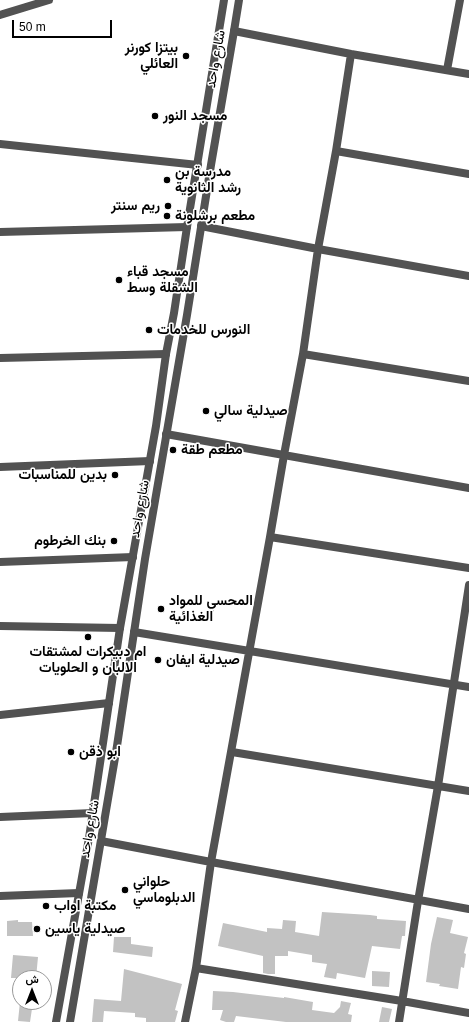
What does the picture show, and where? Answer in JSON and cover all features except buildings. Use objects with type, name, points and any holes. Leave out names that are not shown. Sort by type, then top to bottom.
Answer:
[{"type":"street","points":[[0,15],[49,0]]},
{"type":"street","name":"شارع واحد","points":[[56,1022],[89,838],[120,628],[156,426],[166,354],[174,313],[224,0]]},
{"type":"street","name":"شارع واحد","points":[[70,1022],[117,746],[145,559],[187,315],[238,0]]},
{"type":"street","points":[[447,70],[460,0]]},
{"type":"street","points":[[234,31],[351,54],[469,74]]},
{"type":"street","points":[[185,1022],[196,968],[211,862],[303,354],[318,249],[336,151],[351,54]]},
{"type":"street","points":[[0,144],[198,165]]},
{"type":"street","points":[[336,151],[469,174]]},
{"type":"street","points":[[201,226],[469,276]]},
{"type":"street","points":[[0,232],[187,227]]},
{"type":"street","points":[[182,260],[195,262]]},
{"type":"street","points":[[174,313],[187,315]]},
{"type":"street","points":[[0,358],[166,354]]},
{"type":"street","points":[[303,354],[469,381]]},
{"type":"street","points":[[166,434],[469,488]]},
{"type":"street","points":[[0,468],[150,461]]},
{"type":"street","points":[[270,537],[469,568]]},
{"type":"street","points":[[0,562],[133,557]]},
{"type":"street","points":[[399,1022],[469,586]]},
{"type":"street","points":[[0,626],[120,628]]},
{"type":"street","points":[[134,632],[469,687]]},
{"type":"street","points":[[0,715],[109,704]]},
{"type":"street","points":[[103,744],[117,746]]},
{"type":"street","points":[[232,752],[469,791]]},
{"type":"street","points":[[0,817],[93,813]]},
{"type":"street","points":[[101,841],[418,901],[469,909]]},
{"type":"street","points":[[0,896],[79,893]]},
{"type":"street","points":[[196,968],[469,1013]]},
{"type":"place","name":"بيتزا كورنر العائلي","points":[[186,56]]},
{"type":"place","name":"مسجد النور","points":[[155,116]]},
{"type":"place","name":"مدرسة بن رشد الثانوية","points":[[167,180]]},
{"type":"place","name":"ريم سنتر","points":[[168,206]]},
{"type":"place","name":"مطعم برشلونة","points":[[167,216]]},
{"type":"place","name":"مسجد قباء الشقلة وسط","points":[[119,280]]},
{"type":"place","name":"النورس للخدمات","points":[[149,330]]},
{"type":"place","name":"صيدلية سالي","points":[[206,411]]},
{"type":"place","name":"مطعم طقة","points":[[173,450]]},
{"type":"place","name":"بدين للمناسبات","points":[[115,475]]},
{"type":"place","name":"بنك الخرطوم","points":[[114,541]]},
{"type":"place","name":"المحسي للمواد الغذائية","points":[[161,609]]},
{"type":"place","name":"ام دبيكرات لمشتقات الالبان و الحلويات","points":[[88,637]]},
{"type":"place","name":"صيدلية ايفان","points":[[158,660]]},
{"type":"place","name":"ابو ذقن","points":[[71,752]]},
{"type":"place","name":"حلواني الدبلوماسي","points":[[125,890]]},
{"type":"place","name":"مكتبة اواب","points":[[46,906]]},
{"type":"place","name":"صيدلية ياسين","points":[[37,929]]}]
